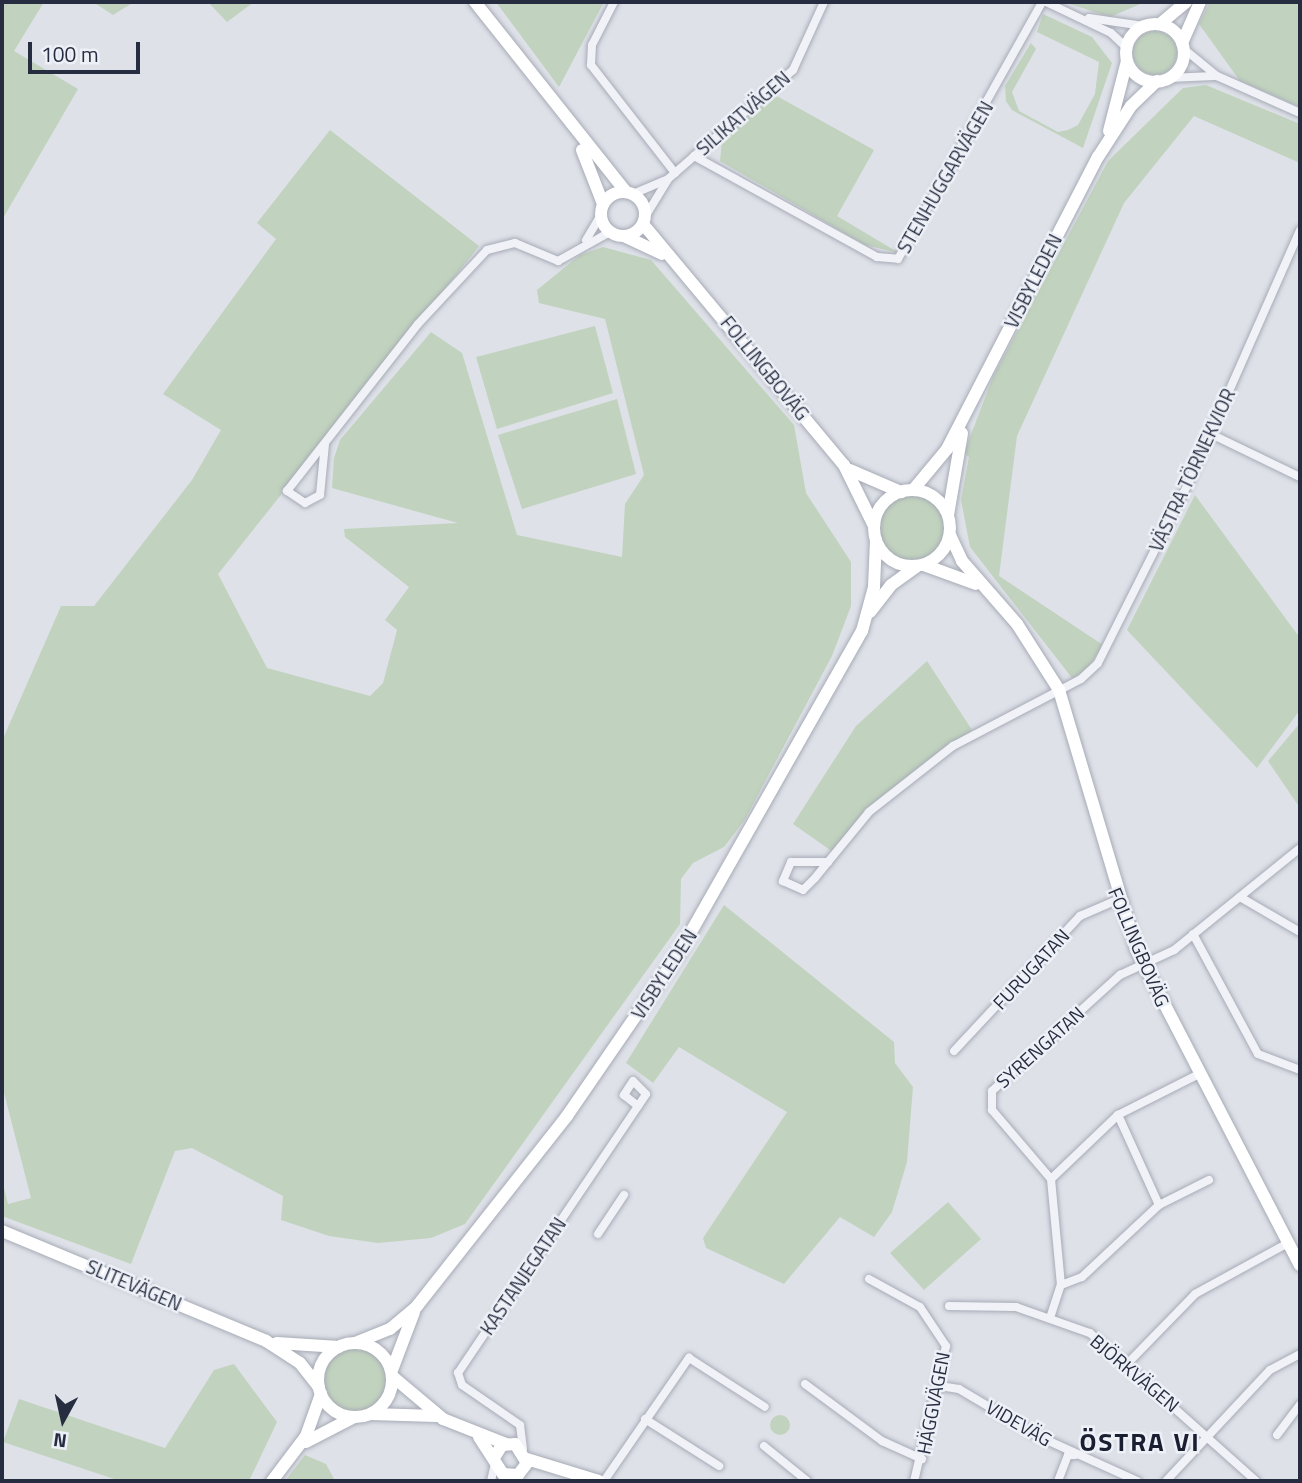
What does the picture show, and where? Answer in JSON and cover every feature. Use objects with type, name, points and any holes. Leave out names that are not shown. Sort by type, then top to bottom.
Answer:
[{"type":"main road","points":[[475,2],[570,128],[630,193],[602,209]]},
{"type":"main road","points":[[1185,2],[1160,24],[1143,26],[1127,54],[1140,77],[1163,80],[1183,46],[1200,2]]},
{"type":"main road","points":[[1160,24],[1183,46]]},
{"type":"main road","name":"VISBYLEDEN","points":[[1098,157],[1127,54]]},
{"type":"main road","name":"VISBYLEDEN","points":[[907,491],[935,469],[971,405],[1098,157],[1131,106],[1163,80]]},
{"type":"main road","points":[[570,128],[610,232]]},
{"type":"main road","name":"FOLLINGBOVÄG","points":[[630,193],[644,221],[844,465],[874,526]]},
{"type":"main road","points":[[624,236],[644,221]]},
{"type":"main road","name":"FOLLINGBOVÄG","points":[[610,232],[624,236],[686,270]]},
{"type":"main road","name":"VISBYLEDEN","points":[[948,515],[952,469],[971,405]]},
{"type":"main road","name":"FOLLINGBOVÄG","points":[[844,465],[865,481],[907,491]]},
{"type":"main road","points":[[907,491],[934,497],[948,515],[950,535],[939,555],[921,566],[892,561],[876,540],[874,526],[881,507],[907,491]]},
{"type":"main road","name":"FOLLINGBOVÄG","points":[[950,535],[983,588],[1017,624],[1059,690],[1117,900],[1142,963],[1300,1265]]},
{"type":"main road","name":"VISBYLEDEN","points":[[868,616],[876,540]]},
{"type":"main road","name":"VISBYLEDEN","points":[[355,1343],[390,1329],[417,1306],[552,1135],[679,953],[813,726],[868,616],[891,585],[921,566]]},
{"type":"main road","name":"FOLLINGBOVÄG","points":[[921,566],[983,588]]},
{"type":"main road","name":"SLITEVÄGEN","points":[[2,1231],[266,1341],[300,1363],[320,1390]]},
{"type":"main road","name":"VISBYLEDEN","points":[[392,1374],[417,1306]]},
{"type":"main road","name":"SLITEVÄGEN","points":[[266,1341],[339,1347]]},
{"type":"main road","points":[[295,1452],[320,1390],[322,1363],[339,1347],[355,1343],[378,1350],[392,1374],[443,1419],[479,1437],[598,1480]]},
{"type":"main road","points":[[272,1481],[295,1452],[323,1429],[362,1416],[387,1399],[392,1374]]},
{"type":"main road","points":[[320,1390],[333,1409],[362,1416],[443,1419]]},
{"type":"main road","points":[[479,1437],[511,1477],[598,1480]]},
{"type":"main road","points":[[495,1460],[517,1449]]},
{"type":"main road","points":[[511,1477],[517,1449]]},
{"type":"street","points":[[614,2],[592,46],[591,65],[671,176]]},
{"type":"street","name":"SILIKATVÄGEN","points":[[671,176],[793,70],[824,2]]},
{"type":"street","name":"STENHUGGARVÄGEN","points":[[694,156],[877,257],[898,259],[1044,2],[1080,16]]},
{"type":"street","points":[[1080,16],[1143,26]]},
{"type":"street","points":[[1080,16],[1127,54]]},
{"type":"street","points":[[1183,46],[1217,76],[1300,113]]},
{"type":"street","points":[[1163,80],[1217,76]]},
{"type":"street","points":[[630,193],[671,176]]},
{"type":"street","points":[[644,221],[671,176]]},
{"type":"street","points":[[585,242],[602,209]]},
{"type":"street","name":"VÄSTRA TÖRNEKVIOR","points":[[828,862],[792,862],[783,881],[803,890],[828,862],[869,812],[953,746],[1059,690],[1101,658],[1211,434],[1300,230]]},
{"type":"street","points":[[325,444],[320,495],[305,503],[287,491],[418,324],[486,250],[514,243],[558,261],[585,242],[610,232]]},
{"type":"street","points":[[1211,434],[1300,477]]},
{"type":"street","points":[[1142,963],[1193,934],[1300,848]]},
{"type":"street","points":[[1240,897],[1300,932]]},
{"type":"street","name":"FURUGATAN","points":[[954,1051],[1080,916],[1117,900]]},
{"type":"street","points":[[1193,934],[1258,1054],[1300,1070]]},
{"type":"street","name":"SYRENGATAN","points":[[1051,1179],[992,1110],[990,1093],[1120,975],[1142,963]]},
{"type":"street","points":[[1050,1318],[1061,1285],[1051,1179],[1118,1115],[1199,1074]]},
{"type":"street","name":"KASTANJEGATAN","points":[[517,1449],[522,1428],[462,1385],[458,1373],[638,1106]]},
{"type":"street","points":[[1118,1115],[1159,1205]]},
{"type":"street","points":[[1061,1285],[1082,1277],[1159,1205],[1209,1180]]},
{"type":"street","points":[[598,1234],[624,1195]]},
{"type":"street","points":[[1128,1363],[1195,1294],[1288,1243]]},
{"type":"street","name":"HÄGGVÄGEN","points":[[869,1279],[913,1301],[938,1326],[946,1346],[940,1386],[914,1481]]},
{"type":"street","name":"BJÖRKVÄGEN","points":[[949,1306],[1017,1307],[1090,1333],[1128,1363],[1256,1481]]},
{"type":"street","points":[[1166,1481],[1270,1370],[1300,1354]]},
{"type":"street","points":[[598,1480],[689,1358],[765,1407]]},
{"type":"street","points":[[805,1384],[882,1441],[922,1459]]},
{"type":"street","name":"VIDEVÄG","points":[[940,1386],[960,1390],[1081,1456],[1137,1481]]},
{"type":"street","points":[[1277,1434],[1300,1405]]},
{"type":"street","points":[[645,1419],[719,1466]]},
{"type":"street","points":[[764,1446],[807,1481]]},
{"type":"street","points":[[1058,1481],[1068,1455],[1081,1456]]},
{"type":"street","points":[[491,1481],[495,1460]]},
{"type":"green space","points":[[2,2],[44,2],[14,51],[78,89],[2,220]]},
{"type":"green space","points":[[93,2],[134,2],[113,15]]},
{"type":"green space","points":[[208,2],[254,2],[227,22]]},
{"type":"green space","points":[[496,2],[604,2],[559,87]]},
{"type":"green space","points":[[1064,2],[1145,2],[1110,17]]},
{"type":"green space","points":[[1210,2],[1300,2],[1300,107],[1240,81],[1199,24]]},
{"type":"green space","points":[[1043,14],[1092,37],[1112,63],[1083,148],[1012,110],[1006,101],[1005,86],[1031,43],[1036,49],[1012,92],[1019,111],[1058,132],[1068,130],[1078,125],[1095,94],[1099,62],[1037,32]]},
{"type":"green space","points":[[1155,31],[1171,37],[1177,53],[1171,69],[1155,75],[1139,69],[1133,53],[1139,37]]},
{"type":"green space","points":[[1206,85],[1300,124],[1300,163],[1194,116],[1124,203],[1017,436],[999,576],[1103,645],[1086,671],[1072,678],[970,547],[961,500],[969,457],[964,453],[993,377],[1108,161],[1183,88]]},
{"type":"green space","points":[[775,95],[874,150],[837,216],[899,253],[865,245],[720,161],[722,140]]},
{"type":"green space","points":[[330,130],[479,246],[218,574],[267,668],[370,696],[383,683],[397,630],[385,620],[409,587],[345,537],[344,529],[458,523],[332,488],[334,458],[340,440],[431,332],[462,353],[517,535],[622,557],[625,504],[644,475],[605,319],[539,303],[537,290],[580,255],[603,247],[651,260],[794,425],[806,493],[851,562],[851,606],[832,656],[744,821],[724,847],[693,863],[681,879],[680,924],[465,1224],[431,1238],[378,1243],[329,1236],[281,1220],[283,1196],[192,1148],[175,1151],[131,1264],[2,1216],[2,1180],[8,1204],[31,1198],[2,1085],[2,741],[61,606],[94,606],[192,480],[221,430],[163,394],[276,239],[257,223]]},
{"type":"green space","points":[[595,326],[613,393],[497,429],[476,357]]},
{"type":"green space","points":[[617,399],[636,474],[522,509],[498,435]]},
{"type":"green space","points":[[1195,495],[1300,638],[1300,710],[1257,768],[1127,630]]},
{"type":"green space","points":[[912,496],[925,499],[935,506],[942,516],[945,529],[942,542],[935,552],[925,559],[912,562],[899,559],[889,552],[882,542],[879,529],[882,516],[889,506],[899,499]]},
{"type":"green space","points":[[927,661],[972,730],[866,812],[833,852],[793,824],[856,726]]},
{"type":"green space","points":[[1300,723],[1300,808],[1268,761]]},
{"type":"green space","points":[[724,905],[894,1042],[895,1063],[913,1087],[907,1162],[892,1212],[874,1237],[840,1217],[784,1284],[706,1248],[703,1238],[787,1112],[679,1047],[653,1083],[626,1063]]},
{"type":"green space","points":[[948,1202],[981,1239],[924,1290],[890,1253]]},
{"type":"green space","points":[[356,1347],[379,1357],[389,1380],[379,1403],[356,1413],[333,1403],[323,1380],[333,1357]]},
{"type":"green space","points":[[234,1364],[277,1422],[249,1481],[120,1481],[3,1442],[19,1399],[165,1448],[214,1370]]},
{"type":"green space","points":[[780,1415],[787,1418],[790,1425],[787,1432],[780,1435],[773,1432],[770,1425],[773,1418]]},
{"type":"green space","points":[[305,1455],[326,1464],[335,1481],[285,1481]]},
{"type":"district","name":"ÖSTRA VI","points":[[1140,1442]]}]
